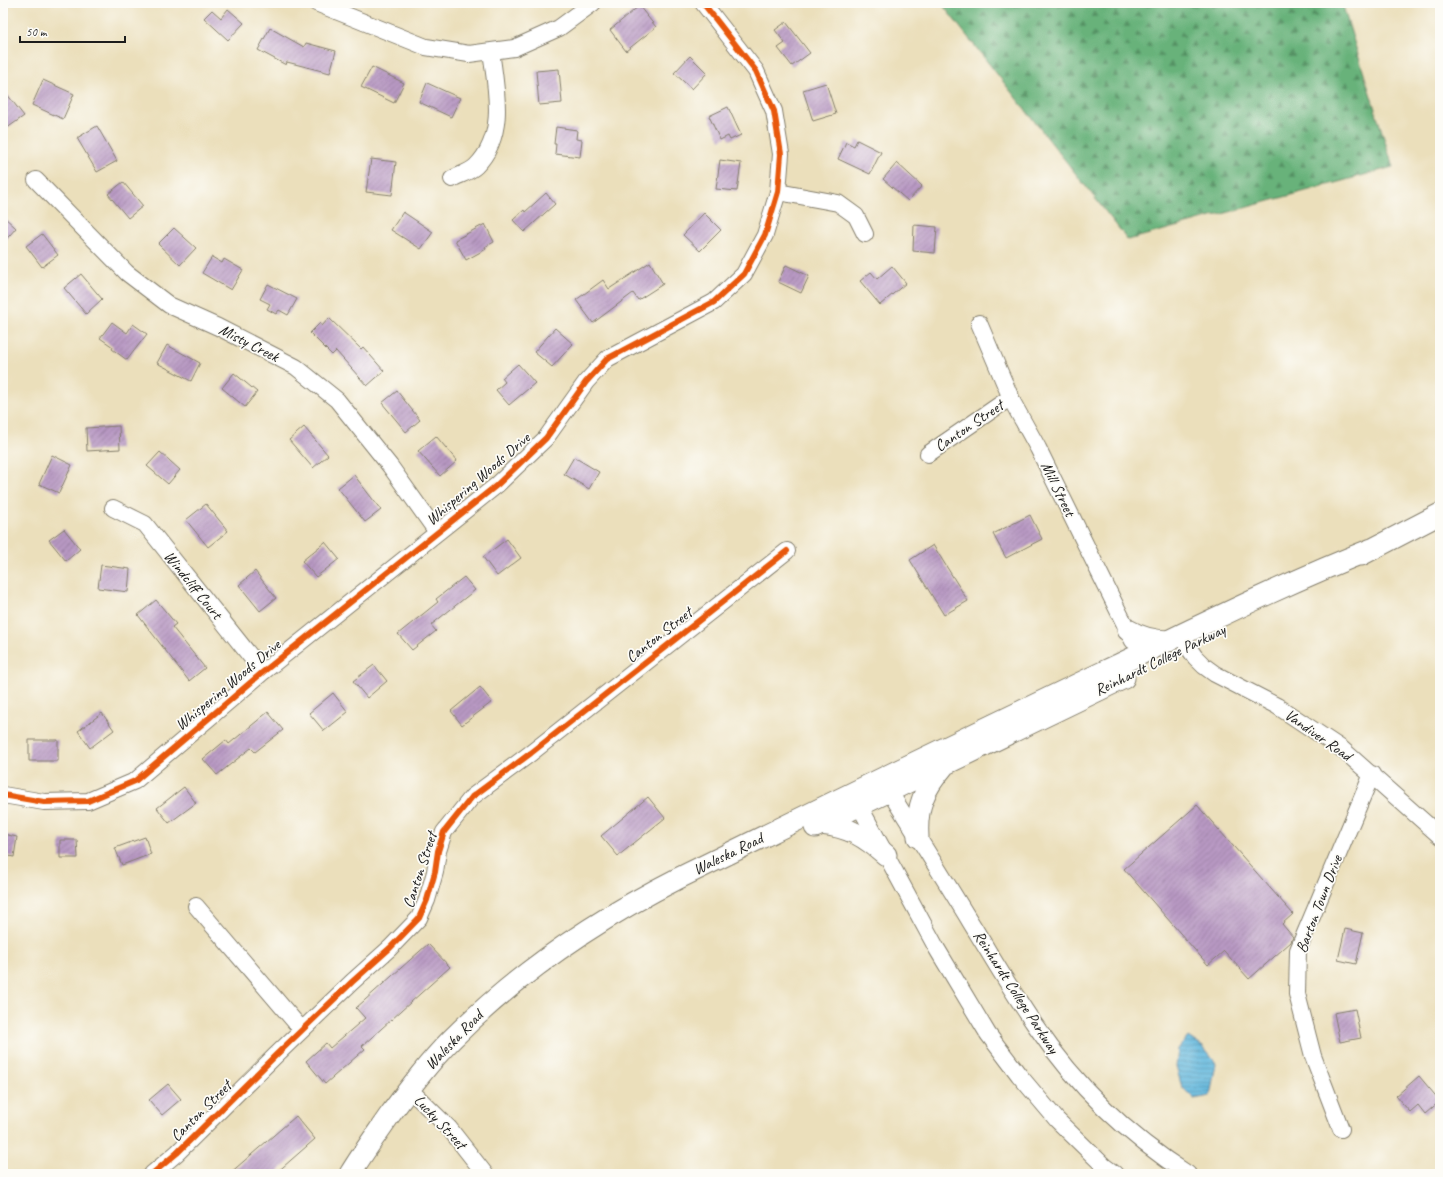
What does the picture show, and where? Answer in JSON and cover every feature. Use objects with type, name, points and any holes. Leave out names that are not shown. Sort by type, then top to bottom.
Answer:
[{"type":"main road","name":"Reinhardt College Parkway","points":[[885,785],[945,764],[1179,644],[1318,570],[1372,549],[1440,514]]},
{"type":"main road","points":[[1128,630],[1138,636],[1148,639],[1179,644]]},
{"type":"main road","name":"Reinhardt College Parkway","points":[[885,785],[1140,654],[1179,644]]},
{"type":"main road","points":[[918,837],[917,823],[922,800],[933,778],[945,764]]},
{"type":"main road","points":[[856,799],[885,785]]},
{"type":"main road","name":"Waleska Road","points":[[585,933],[648,906],[821,824],[856,799]]},
{"type":"main road","name":"Waleska Road","points":[[350,1174],[409,1089],[451,1040],[502,992],[546,959],[642,896],[856,799]]},
{"type":"main road","points":[[821,824],[840,827],[858,834],[886,855]]},
{"type":"street","points":[[316,3],[426,47],[468,54],[514,48],[559,28],[593,3]]},
{"type":"street","name":"Whispering Woods Drive","points":[[3,795],[44,802],[88,801],[135,781],[263,672],[497,484],[546,438],[586,382],[607,359],[714,302],[744,274],[765,235],[778,192],[781,154],[774,111],[756,71],[703,3]]},
{"type":"street","points":[[452,179],[475,167],[487,152],[496,128],[497,99],[491,51]]},
{"type":"street","name":"Misty Creek","points":[[36,180],[127,273],[168,305],[218,327],[296,367],[337,400],[390,466],[437,532]]},
{"type":"street","points":[[778,192],[838,203],[856,216],[865,234]]},
{"type":"street","name":"Mill Street","points":[[978,323],[1011,397],[1140,654]]},
{"type":"street","name":"Canton Street","points":[[928,454],[1011,397]]},
{"type":"street","name":"Windcliff Court","points":[[113,508],[145,524],[263,672]]},
{"type":"street","name":"Canton Street","points":[[152,1174],[177,1153],[302,1030],[390,948],[419,918],[427,900],[436,872],[438,851],[444,832],[472,797],[531,753],[787,551]]},
{"type":"street","name":"Vandiver Road","points":[[1179,644],[1204,666],[1216,674],[1277,706],[1342,749],[1372,774],[1440,836]]},
{"type":"street","name":"Barton Town Drive","points":[[1341,1129],[1314,1056],[1297,994],[1298,950],[1372,774]]},
{"type":"street","name":"Reinhardt College Parkway","points":[[885,785],[1023,1008],[1055,1052],[1083,1085],[1115,1117],[1154,1150],[1188,1174]]},
{"type":"street","points":[[856,799],[937,949],[992,1039],[1019,1075],[1057,1120],[1104,1166],[1115,1174]]},
{"type":"street","points":[[196,906],[302,1030]]},
{"type":"street","name":"Lucky Street","points":[[409,1089],[449,1128],[485,1174]]},
{"type":"green space","points":[[941,3],[1342,3],[1393,167],[1128,240]]},
{"type":"water","points":[[1188,1037],[1203,1047],[1216,1063],[1210,1096],[1194,1099],[1182,1087],[1176,1067],[1178,1049]]},
{"type":"building","points":[[639,6],[656,27],[626,51],[610,30]]},
{"type":"building","points":[[228,9],[244,23],[228,40],[204,18],[212,10],[221,18]]},
{"type":"building","points":[[786,22],[810,53],[792,66],[778,48],[785,43],[775,30]]},
{"type":"building","points":[[270,28],[304,47],[306,43],[336,51],[330,73],[287,62],[286,65],[258,50]]},
{"type":"building","points":[[690,56],[707,73],[692,89],[674,73]]},
{"type":"building","points":[[372,67],[404,83],[394,103],[361,87]]},
{"type":"building","points":[[559,69],[562,103],[539,105],[536,71]]},
{"type":"building","points":[[43,80],[74,94],[63,119],[32,105]]},
{"type":"building","points":[[427,83],[460,98],[451,117],[419,102]]},
{"type":"building","points":[[826,83],[836,114],[813,121],[803,90]]},
{"type":"building","points":[[3,89],[24,116],[3,131]]},
{"type":"building","points":[[728,107],[741,135],[730,140],[728,136],[720,140],[709,116]]},
{"type":"building","points":[[97,126],[117,161],[97,172],[77,138]]},
{"type":"building","points":[[556,127],[577,130],[576,139],[582,140],[580,157],[555,154],[556,144],[554,144]]},
{"type":"building","points":[[857,140],[881,152],[870,174],[838,159],[846,142],[854,146]]},
{"type":"building","points":[[371,159],[396,162],[392,195],[366,192]]},
{"type":"building","points":[[720,160],[741,163],[737,191],[716,189]]},
{"type":"building","points":[[897,163],[922,186],[908,201],[883,179]]},
{"type":"building","points":[[123,182],[143,206],[128,218],[108,194]]},
{"type":"building","points":[[546,193],[555,204],[524,232],[513,220],[524,210],[525,212]]},
{"type":"building","points":[[403,212],[433,232],[421,249],[391,230]]},
{"type":"building","points":[[704,213],[721,230],[700,251],[683,235]]},
{"type":"building","points":[[3,216],[16,228],[3,243]]},
{"type":"building","points":[[485,224],[494,242],[485,247],[486,249],[466,260],[455,240]]},
{"type":"building","points":[[914,225],[937,227],[935,253],[913,251]]},
{"type":"building","points":[[174,228],[196,248],[180,265],[158,244]]},
{"type":"building","points":[[42,234],[58,255],[42,267],[26,246]]},
{"type":"building","points":[[212,257],[222,263],[224,259],[243,270],[231,290],[202,273]]},
{"type":"building","points":[[650,262],[663,284],[638,300],[633,293],[593,323],[576,300],[603,280],[609,289]]},
{"type":"building","points":[[786,265],[809,276],[801,293],[778,282]]},
{"type":"building","points":[[892,266],[906,283],[880,305],[860,281],[871,272],[877,279]]},
{"type":"building","points":[[81,274],[102,299],[86,314],[64,288]]},
{"type":"building","points":[[268,284],[297,299],[288,315],[279,310],[276,314],[267,309],[270,304],[260,299]]},
{"type":"building","points":[[329,318],[361,349],[363,347],[384,371],[367,386],[336,351],[332,355],[310,333],[320,323],[322,326]]},
{"type":"building","points":[[112,322],[127,333],[133,324],[147,334],[127,360],[112,349],[113,347],[100,338]]},
{"type":"building","points":[[555,328],[573,344],[552,367],[534,352]]},
{"type":"building","points":[[167,345],[200,363],[191,381],[157,363]]},
{"type":"building","points":[[518,364],[535,383],[509,405],[496,390],[505,382],[502,378]]},
{"type":"building","points":[[234,373],[257,392],[245,407],[222,388]]},
{"type":"building","points":[[397,391],[420,420],[406,432],[382,403]]},
{"type":"building","points":[[119,426],[120,449],[87,451],[86,428]]},
{"type":"building","points":[[304,427],[328,455],[313,468],[289,440]]},
{"type":"building","points":[[436,436],[457,461],[440,476],[418,451]]},
{"type":"building","points":[[160,452],[180,470],[168,484],[147,466]]},
{"type":"building","points":[[52,455],[72,465],[59,493],[39,484]]},
{"type":"building","points":[[574,457],[599,472],[589,489],[564,474]]},
{"type":"building","points":[[354,475],[381,510],[365,522],[338,488]]},
{"type":"building","points":[[206,504],[228,531],[208,547],[186,520]]},
{"type":"building","points":[[1030,515],[1042,539],[1006,558],[993,534]]},
{"type":"building","points":[[64,529],[80,549],[66,561],[49,540]]},
{"type":"building","points":[[507,539],[521,558],[497,576],[483,557]]},
{"type":"building","points":[[325,542],[339,559],[316,577],[302,561]]},
{"type":"building","points":[[933,545],[968,601],[944,615],[910,560]]},
{"type":"building","points":[[101,565],[130,569],[128,592],[98,588]]},
{"type":"building","points":[[255,571],[276,598],[260,611],[239,585]]},
{"type":"building","points":[[464,577],[475,590],[431,625],[436,631],[412,650],[398,634],[438,602],[436,599]]},
{"type":"building","points":[[156,600],[176,624],[172,627],[205,668],[189,681],[138,615]]},
{"type":"building","points":[[374,665],[387,681],[367,698],[353,681]]},
{"type":"building","points":[[480,687],[492,702],[462,725],[451,711]]},
{"type":"building","points":[[333,693],[348,712],[324,731],[309,713]]},
{"type":"building","points":[[268,712],[283,730],[255,752],[251,748],[217,775],[203,759],[226,740],[229,744]]},
{"type":"building","points":[[102,713],[114,730],[90,748],[78,731]]},
{"type":"building","points":[[29,740],[58,740],[58,761],[29,761]]},
{"type":"building","points":[[184,787],[196,803],[169,823],[157,808]]},
{"type":"building","points":[[648,797],[665,818],[618,856],[601,836]]},
{"type":"building","points":[[1197,805],[1293,914],[1282,924],[1293,937],[1291,942],[1249,979],[1224,951],[1208,965],[1124,869]]},
{"type":"building","points":[[3,834],[17,837],[14,857],[3,855]]},
{"type":"building","points":[[145,837],[151,854],[122,865],[115,848]]},
{"type":"building","points":[[60,840],[77,840],[78,858],[60,858]]},
{"type":"building","points":[[1345,929],[1363,933],[1356,964],[1338,960]]},
{"type":"building","points":[[428,944],[450,967],[362,1046],[365,1049],[325,1084],[306,1061],[326,1043],[330,1048],[365,1018],[356,1008]]},
{"type":"building","points":[[1355,1009],[1361,1038],[1340,1042],[1334,1013]]},
{"type":"building","points":[[1419,1076],[1440,1101],[1425,1114],[1418,1105],[1410,1112],[1396,1096]]},
{"type":"building","points":[[168,1084],[181,1099],[162,1115],[149,1100]]},
{"type":"building","points":[[296,1116],[315,1139],[275,1174],[229,1174]]},
{"type":"cycle path","points":[[3,795],[44,802],[88,801],[135,781],[263,672],[497,485],[546,438],[586,382],[607,359],[714,302],[744,274],[765,235],[778,192],[781,154],[774,111],[756,71],[703,3]]},
{"type":"cycle path","points":[[152,1174],[177,1153],[276,1055],[352,982],[390,948],[419,918],[427,900],[435,872],[438,851],[444,832],[472,797],[531,753],[787,551]]}]
